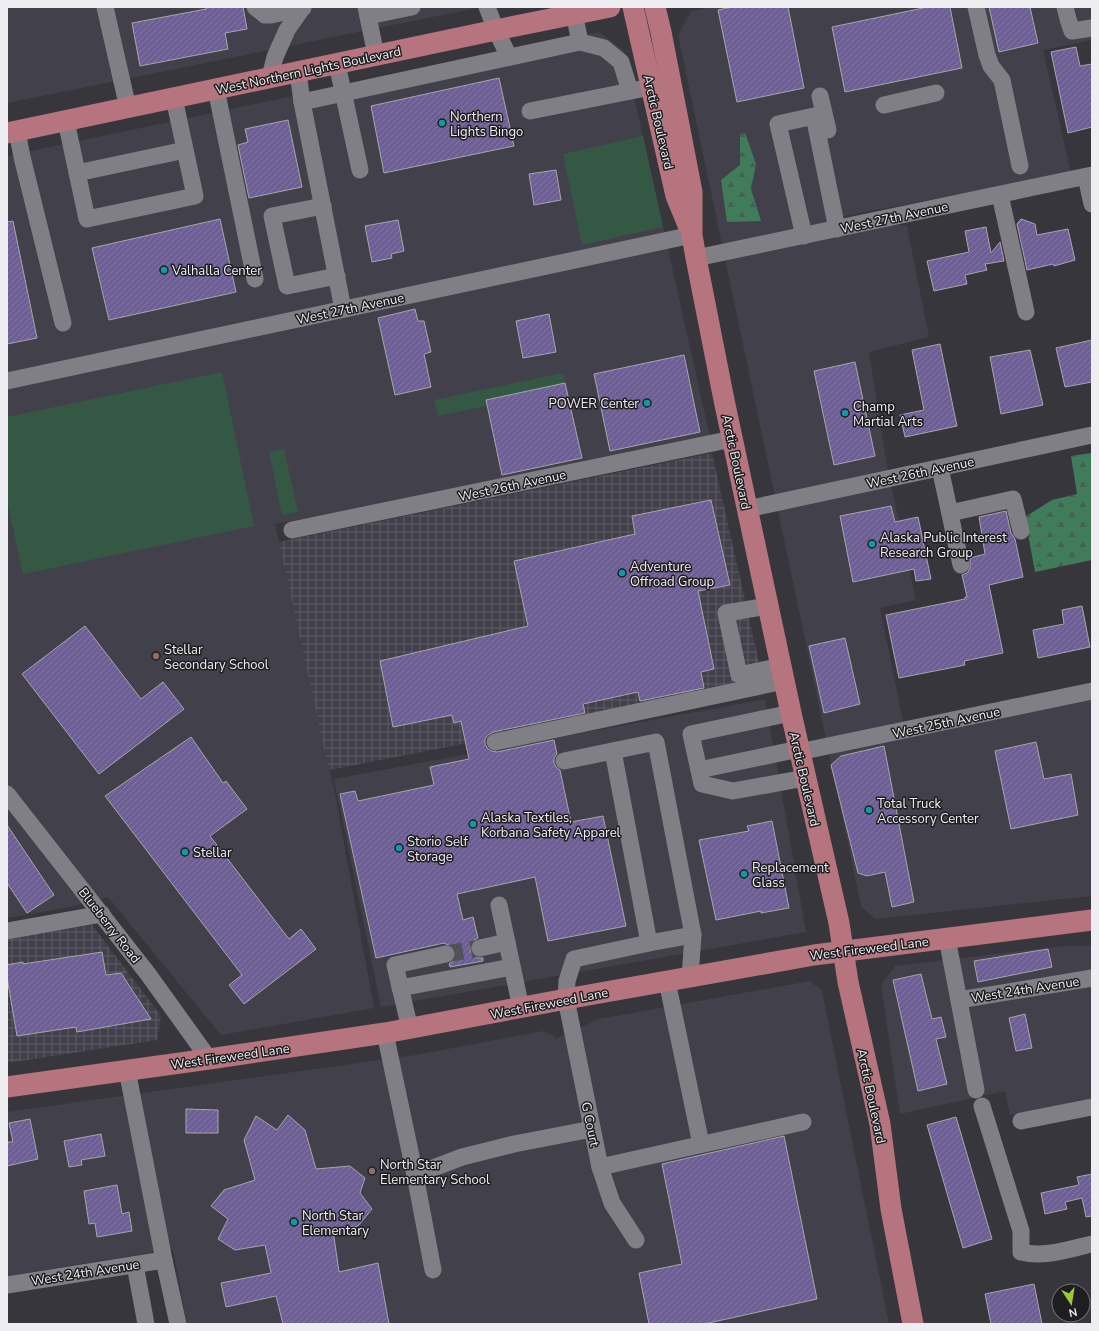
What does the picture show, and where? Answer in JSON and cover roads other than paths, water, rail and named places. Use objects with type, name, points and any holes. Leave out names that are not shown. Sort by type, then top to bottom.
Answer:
[{"type":"main road","name":"West Northern Lights Boulevard","points":[[12,132],[574,13],[610,7]]},
{"type":"main road","name":"Arctic Boulevard","points":[[633,7],[676,196],[692,235]]},
{"type":"main road","name":"Arctic Boulevard","points":[[655,7],[692,192],[692,235],[696,258],[732,440],[799,751],[839,923],[848,982],[880,1124],[891,1209],[913,1324]]},
{"type":"main road","name":"West Fireweed Lane","points":[[7,1087],[386,1033],[566,999],[844,950],[1092,920]]},
{"type":"street","points":[[105,7],[128,108]]},
{"type":"street","points":[[255,7],[265,15],[303,8]]},
{"type":"street","points":[[376,55],[367,12],[412,7]]},
{"type":"street","points":[[487,7],[509,57]]},
{"type":"street","points":[[976,7],[987,55],[991,66],[1002,80],[1020,166]]},
{"type":"street","points":[[1065,7],[1072,31],[1092,28]]},
{"type":"street","points":[[270,77],[275,57],[287,30],[303,8]]},
{"type":"street","points":[[574,13],[580,42]]},
{"type":"street","points":[[302,102],[580,42],[604,48],[620,62],[630,91]]},
{"type":"street","points":[[337,64],[360,170]]},
{"type":"street","points":[[298,72],[302,102],[343,309]]},
{"type":"street","points":[[530,111],[651,86]]},
{"type":"street","points":[[216,89],[255,279]]},
{"type":"street","points":[[884,105],[936,93]]},
{"type":"street","points":[[820,96],[843,228]]},
{"type":"street","points":[[66,121],[87,219],[195,196],[174,98]]},
{"type":"street","points":[[804,236],[778,124],[814,116],[843,228]]},
{"type":"street","points":[[12,132],[22,157],[63,323]]},
{"type":"street","points":[[77,173],[185,150]]},
{"type":"street","points":[[1089,176],[1092,204]]},
{"type":"street","name":"West 27th Avenue","points":[[696,258],[1089,176]]},
{"type":"street","points":[[1000,195],[1026,312]]},
{"type":"street","points":[[323,206],[272,216],[287,286],[337,276]]},
{"type":"street","name":"West 27th Avenue","points":[[7,381],[692,235]]},
{"type":"street","name":"West 26th Avenue","points":[[747,509],[1092,435]]},
{"type":"street","name":"West 26th Avenue","points":[[292,530],[732,440]]},
{"type":"street","points":[[940,468],[961,566]]},
{"type":"street","points":[[950,513],[1013,499],[1021,531]]},
{"type":"street","points":[[768,606],[726,613],[732,644],[739,675],[782,674]]},
{"type":"street","points":[[495,742],[782,674]]},
{"type":"street","name":"West 25th Avenue","points":[[699,770],[1092,691]]},
{"type":"street","points":[[791,713],[691,734],[702,784],[733,791],[805,778]]},
{"type":"street","points":[[564,761],[656,742],[693,935],[690,977]]},
{"type":"street","points":[[613,751],[649,943],[693,935]]},
{"type":"street","name":"Blueberry Road","points":[[7,794],[148,974],[209,1059]]},
{"type":"street","points":[[499,905],[521,1008]]},
{"type":"street","points":[[7,931],[102,914]]},
{"type":"street","points":[[948,938],[979,1098],[1021,1231],[1021,1252],[1032,1255],[1045,1255],[1092,1244]]},
{"type":"street","points":[[480,948],[507,942]]},
{"type":"street","name":"G Court","points":[[636,1240],[612,1203],[600,1167],[566,999],[567,982],[574,959],[649,943]]},
{"type":"street","points":[[410,1029],[395,965],[446,954]]},
{"type":"street","points":[[400,988],[512,967]]},
{"type":"street","name":"West 24th Avenue","points":[[959,1000],[1092,978]]},
{"type":"street","points":[[667,981],[701,1144]]},
{"type":"street","points":[[386,1033],[433,1270]]},
{"type":"street","points":[[127,1070],[178,1324]]},
{"type":"street","points":[[1021,1121],[1092,1107]]},
{"type":"street","points":[[600,1167],[803,1122]]},
{"type":"street","points":[[415,1174],[462,1157],[514,1144],[592,1129]]},
{"type":"street","name":"West 24th Avenue","points":[[7,1285],[164,1260]]},
{"type":"street","points":[[135,1265],[146,1324]]},
{"type":"tunnel","points":[[446,954],[480,948]]},
{"type":"place","name":"Northern Lights Bingo","points":[[442,123]]},
{"type":"place","name":"Valhalla Center","points":[[164,270]]},
{"type":"place","name":"POWER Center","points":[[647,403]]},
{"type":"place","name":"Champ Martial Arts","points":[[845,413]]},
{"type":"place","name":"Alaska Public Interest Research Group","points":[[872,544]]},
{"type":"place","name":"Adventure Offroad Group","points":[[622,573]]},
{"type":"place","name":"Stellar Secondary School","points":[[156,656]]},
{"type":"place","name":"Total Truck Accessory Center","points":[[869,810]]},
{"type":"place","name":"Alaska Textiles, Korbana Safety Apparel","points":[[473,824]]},
{"type":"place","name":"Storio Self Storage","points":[[399,848]]},
{"type":"place","name":"Stellar","points":[[185,852]]},
{"type":"place","name":"Replacement Glass","points":[[744,874]]},
{"type":"place","name":"North Star Elementary School","points":[[372,1171]]},
{"type":"place","name":"North Star Elementary","points":[[294,1222]]}]
